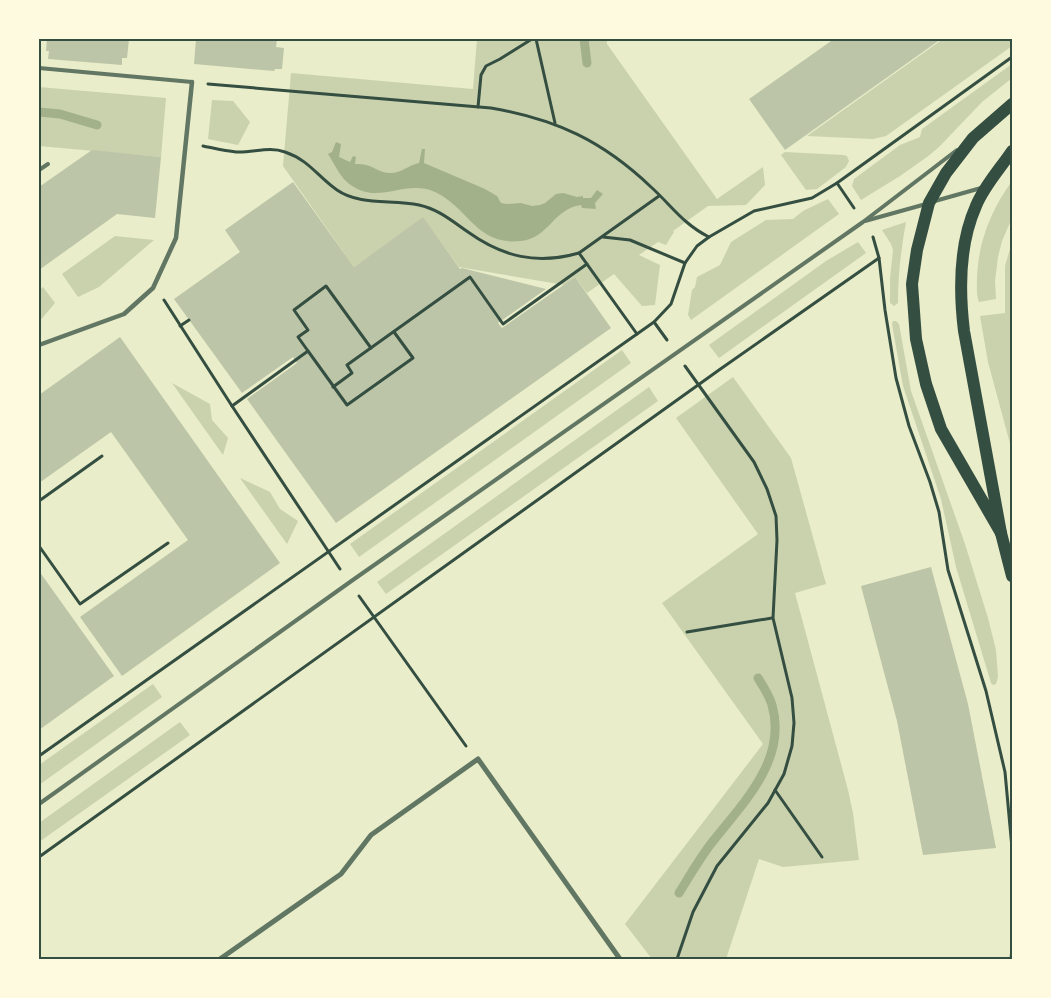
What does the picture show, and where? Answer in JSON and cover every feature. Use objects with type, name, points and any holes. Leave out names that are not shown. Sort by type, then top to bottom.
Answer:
[{"type":"main road","points":[[1001,533],[941,429],[926,384],[916,339],[912,284],[917,250],[929,203],[946,173],[973,138],[1012,104]]},
{"type":"main road","points":[[1012,151],[986,187],[976,205],[966,234],[961,308],[1001,533],[1012,576]]},
{"type":"street","points":[[39,345],[124,314],[153,288],[176,238],[192,82]]},
{"type":"street","points":[[220,959],[341,874],[371,835],[478,759],[620,959]]},
{"type":"lane","points":[[39,68],[192,82]]},
{"type":"lane","points":[[39,804],[335,593],[863,222],[973,138]]},
{"type":"lane","points":[[39,170],[48,164]]},
{"type":"lane","points":[[863,222],[986,187]]},
{"type":"path","points":[[478,107],[480,75],[486,66],[532,39]]},
{"type":"path","points":[[536,39],[555,124]]},
{"type":"path","points":[[39,756],[654,322],[671,304],[685,263],[697,246],[708,236],[754,211],[812,198],[837,183],[1012,57]]},
{"type":"path","points":[[192,82],[478,107],[523,114],[555,124],[584,137],[613,154],[694,229],[708,236]]},
{"type":"path","points":[[186,142],[236,152],[267,149],[284,151],[306,162],[337,191],[357,199],[418,205],[438,211],[484,244],[516,256],[543,260],[579,253],[660,196]]},
{"type":"path","points":[[602,236],[630,240],[685,263]]},
{"type":"path","points":[[872,236],[879,258],[896,378],[909,426],[936,504],[948,570],[986,691],[1005,772],[1012,848]]},
{"type":"path","points":[[579,253],[637,334]]},
{"type":"path","points":[[39,857],[698,385],[879,258]]},
{"type":"path","points":[[333,387],[352,373],[347,366],[470,277],[503,324],[587,264]]},
{"type":"path","points":[[371,348],[326,286],[294,310],[308,330],[298,337],[347,405],[413,358],[394,332]]},
{"type":"path","points":[[153,288],[161,295],[328,552]]},
{"type":"path","points":[[180,326],[189,320]]},
{"type":"path","points":[[232,406],[308,351]]},
{"type":"path","points":[[677,959],[693,912],[717,866],[768,802],[784,774],[794,723],[792,698],[773,618],[777,540],[776,516],[767,489],[754,462],[698,385]]},
{"type":"path","points":[[39,501],[102,456]]},
{"type":"path","points":[[39,546],[80,604],[168,543]]},
{"type":"path","points":[[374,618],[459,738],[478,759]]},
{"type":"path","points":[[687,632],[773,618]]},
{"type":"path","points":[[775,790],[822,857]]},
{"type":"path","points":[[1011,959],[1012,947]]},
{"type":"shaded area","points":[[477,39],[607,39],[607,44],[717,199],[763,167],[765,185],[746,205],[708,206],[673,231],[666,245],[658,242],[639,255],[660,265],[655,305],[642,306],[614,274],[587,293],[575,277],[564,285],[459,267],[423,218],[354,267],[283,166],[291,73],[473,89]]},
{"type":"shaded area","points":[[943,39],[1012,39],[1012,46],[886,136],[873,139],[807,136]]},
{"type":"shaded area","points":[[1012,64],[1012,78],[982,102],[939,147],[900,176],[861,200],[852,186],[854,179],[900,145],[920,137],[922,129]]},
{"type":"shaded area","points":[[39,87],[166,98],[161,157],[39,146]]},
{"type":"shaded area","points":[[212,100],[233,101],[250,122],[238,145],[208,139]]},
{"type":"shaded area","points":[[336,142],[341,144],[339,157],[350,162],[353,156],[356,157],[355,164],[370,166],[389,173],[397,172],[419,163],[422,149],[425,149],[424,163],[485,189],[497,196],[501,203],[521,203],[532,206],[545,203],[556,194],[563,193],[591,198],[597,190],[603,194],[595,203],[596,209],[582,208],[581,205],[572,208],[557,217],[538,235],[530,239],[506,241],[493,238],[483,232],[456,207],[435,192],[412,188],[369,193],[358,189],[344,179],[328,154],[332,152]]},
{"type":"shaded area","points":[[785,152],[843,155],[847,156],[849,161],[846,167],[817,189],[806,190],[781,155]]},
{"type":"shaded area","points":[[1012,181],[1012,218],[1002,241],[998,257],[995,281],[996,299],[979,302],[977,279],[983,239],[998,203]]},
{"type":"shaded area","points":[[828,199],[839,214],[691,320],[688,315],[692,290],[695,287],[697,277],[720,265],[731,242],[766,220],[793,219],[803,211]]},
{"type":"shaded area","points":[[906,222],[900,262],[898,303],[894,306],[890,303],[893,250],[882,230]]},
{"type":"shaded area","points":[[115,236],[154,240],[99,287],[78,297],[62,274]]},
{"type":"shaded area","points":[[858,242],[866,253],[719,358],[709,345],[826,261]]},
{"type":"shaded area","points":[[1012,242],[1012,320],[1010,322],[1012,325],[1012,451],[988,362],[980,316],[1005,313],[1005,266]]},
{"type":"shaded area","points":[[43,287],[55,303],[39,322],[39,290]]},
{"type":"shaded area","points":[[893,321],[899,324],[911,391],[965,544],[988,618],[996,650],[998,677],[996,684],[993,685],[956,567],[941,499],[903,386]]},
{"type":"shaded area","points":[[622,350],[631,363],[359,557],[350,544]]},
{"type":"shaded area","points":[[733,377],[791,458],[826,584],[795,593],[848,790],[859,860],[783,867],[759,859],[726,959],[652,959],[625,924],[763,744],[662,603],[758,534],[676,418]]},
{"type":"shaded area","points":[[172,383],[210,404],[212,420],[228,438],[223,455]]},
{"type":"shaded area","points":[[649,387],[658,401],[386,594],[377,582]]},
{"type":"shaded area","points":[[240,478],[270,492],[280,509],[298,521],[287,544]]},
{"type":"shaded area","points":[[153,684],[162,697],[39,785],[39,765]]},
{"type":"shaded area","points":[[180,722],[190,735],[39,842],[39,823]]},
{"type":"building","points":[[47,39],[129,39],[127,58],[122,58],[122,65],[48,59],[49,51],[46,51]]},
{"type":"building","points":[[196,39],[277,39],[276,47],[284,48],[282,69],[275,69],[274,71],[194,64]]},
{"type":"building","points":[[834,39],[941,39],[785,150],[749,99]]},
{"type":"building","points":[[92,150],[161,157],[155,218],[117,214],[39,270],[39,187]]},
{"type":"building","points":[[293,182],[354,267],[423,217],[460,269],[546,289],[498,323],[502,328],[575,277],[611,328],[336,523],[247,399],[297,363],[293,357],[242,393],[174,299],[240,252],[225,230]]},
{"type":"building","points":[[120,337],[280,563],[122,676],[80,617],[188,540],[111,432],[39,483],[39,395]]},
{"type":"building","points":[[931,567],[968,704],[996,848],[923,855],[897,721],[861,586]]},
{"type":"building","points":[[39,571],[114,676],[39,730]]},
{"type":"waterway","points":[[584,39],[587,63]]},
{"type":"waterway","points":[[39,112],[60,114],[97,125]]},
{"type":"waterway","points":[[679,893],[706,851],[759,781],[768,763],[773,745],[775,725],[771,701],[758,678]]}]
